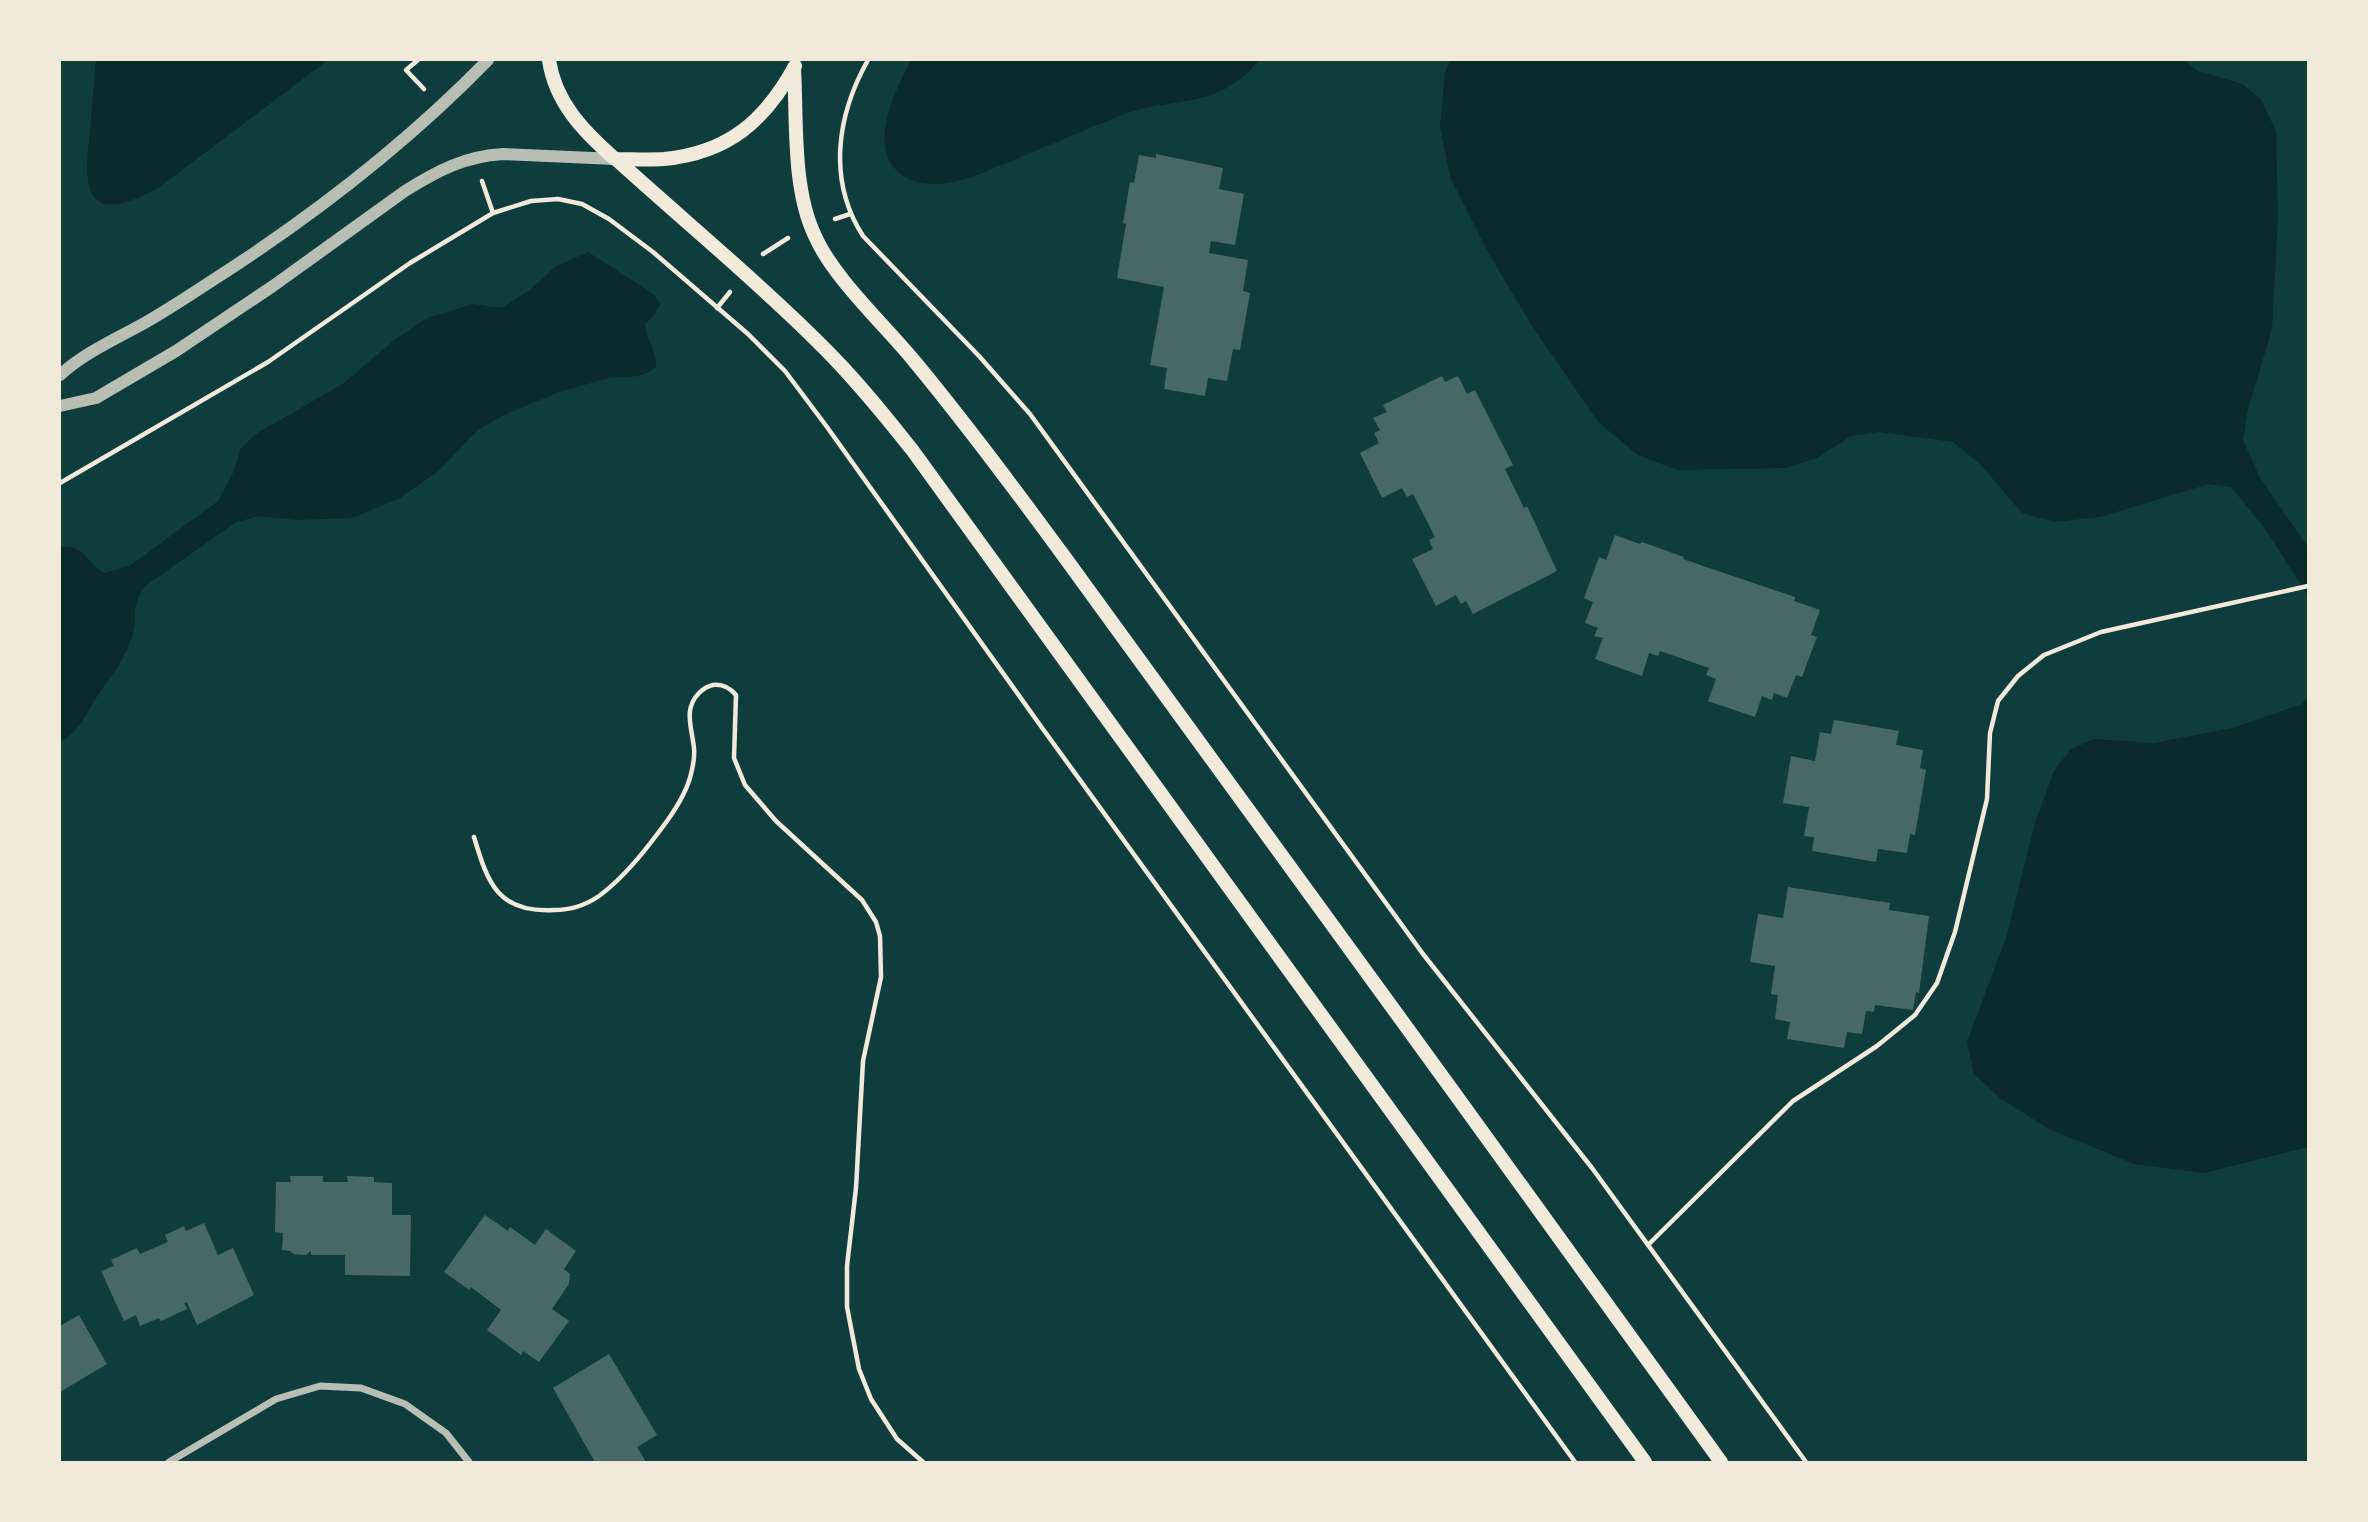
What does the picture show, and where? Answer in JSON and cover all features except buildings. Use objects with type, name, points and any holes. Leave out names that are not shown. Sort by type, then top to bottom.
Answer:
[{"type":"main road","points":[[548,60],[554,84],[567,109],[588,134],[746,274],[839,363],[913,451],[1645,1462]]},
{"type":"main road","points":[[615,159],[653,160],[678,157],[724,144],[762,114],[796,63]]},
{"type":"main road","points":[[796,63],[799,167],[804,201],[811,229],[824,253],[836,271],[945,398],[1057,547],[1721,1462]]},
{"type":"street","points":[[60,375],[76,361],[220,275],[320,206],[411,134],[488,60]]},
{"type":"street","points":[[60,406],[96,398],[154,364],[224,320],[405,191],[457,162],[503,154],[615,159]]},
{"type":"street","points":[[169,1462],[276,1399],[320,1386],[361,1388],[405,1404],[446,1433],[469,1462]]},
{"type":"path","points":[[406,70],[418,60]]},
{"type":"path","points":[[868,60],[850,97],[842,123],[839,149],[842,182],[850,214],[863,236],[979,356],[1030,414],[1430,964],[1592,1168],[1806,1462]]},
{"type":"path","points":[[60,483],[268,362],[410,263],[494,213],[531,201],[558,199],[591,208],[630,234],[717,307],[785,371],[1575,1462]]},
{"type":"path","points":[[717,307],[774,245],[850,214]]},
{"type":"path","points":[[1648,1245],[1793,1101],[1877,1046],[1915,1015],[1937,983],[1955,932],[1987,799],[1990,733],[1998,701],[2018,676],[2044,655],[2101,632],[2256,600],[2308,586]]},
{"type":"path","points":[[474,837],[488,876],[497,891],[514,906],[541,911],[558,910],[579,906],[599,896],[652,841],[682,799],[694,761],[689,715],[693,701],[710,685],[727,687],[736,695],[734,758],[745,785],[776,821],[862,900],[876,922],[880,936],[881,976],[863,1061],[856,1188],[847,1266],[847,1307],[859,1369],[871,1399],[897,1439],[923,1462]]},
{"type":"water","points":[[96,60],[328,60],[161,186],[134,199],[115,204],[101,203],[93,195],[88,182],[88,144]]},
{"type":"water","points":[[911,60],[1259,60],[1227,88],[1210,95],[1119,116],[959,181],[933,184],[913,181],[902,175],[892,165],[886,153],[889,112]]},
{"type":"water","points":[[1450,60],[2184,60],[2198,71],[2243,84],[2261,100],[2276,131],[2278,218],[2272,329],[2248,409],[2243,440],[2260,478],[2308,547],[2308,596],[2266,530],[2231,487],[2209,484],[2100,517],[2054,522],[2022,513],[1980,464],[1953,442],[1879,432],[1851,436],[1817,458],[1785,468],[1677,470],[1638,455],[1599,423],[1532,326],[1489,254],[1450,177],[1440,127],[1445,72]]},
{"type":"water","points":[[588,252],[655,295],[660,304],[645,324],[656,367],[639,376],[609,378],[559,392],[506,414],[478,430],[437,472],[400,498],[352,518],[297,520],[258,516],[235,523],[145,586],[137,601],[132,637],[122,659],[78,726],[60,742],[60,547],[75,548],[105,573],[131,565],[218,501],[233,473],[241,448],[256,434],[344,383],[393,341],[427,318],[473,304],[502,308],[531,289],[555,267]]},
{"type":"water","points":[[2308,697],[2308,1147],[2204,1173],[2134,1164],[2049,1129],[2000,1098],[1974,1074],[1967,1042],[2007,935],[2035,823],[2054,771],[2070,750],[2094,739],[2154,743],[2232,728],[2302,704]]}]
